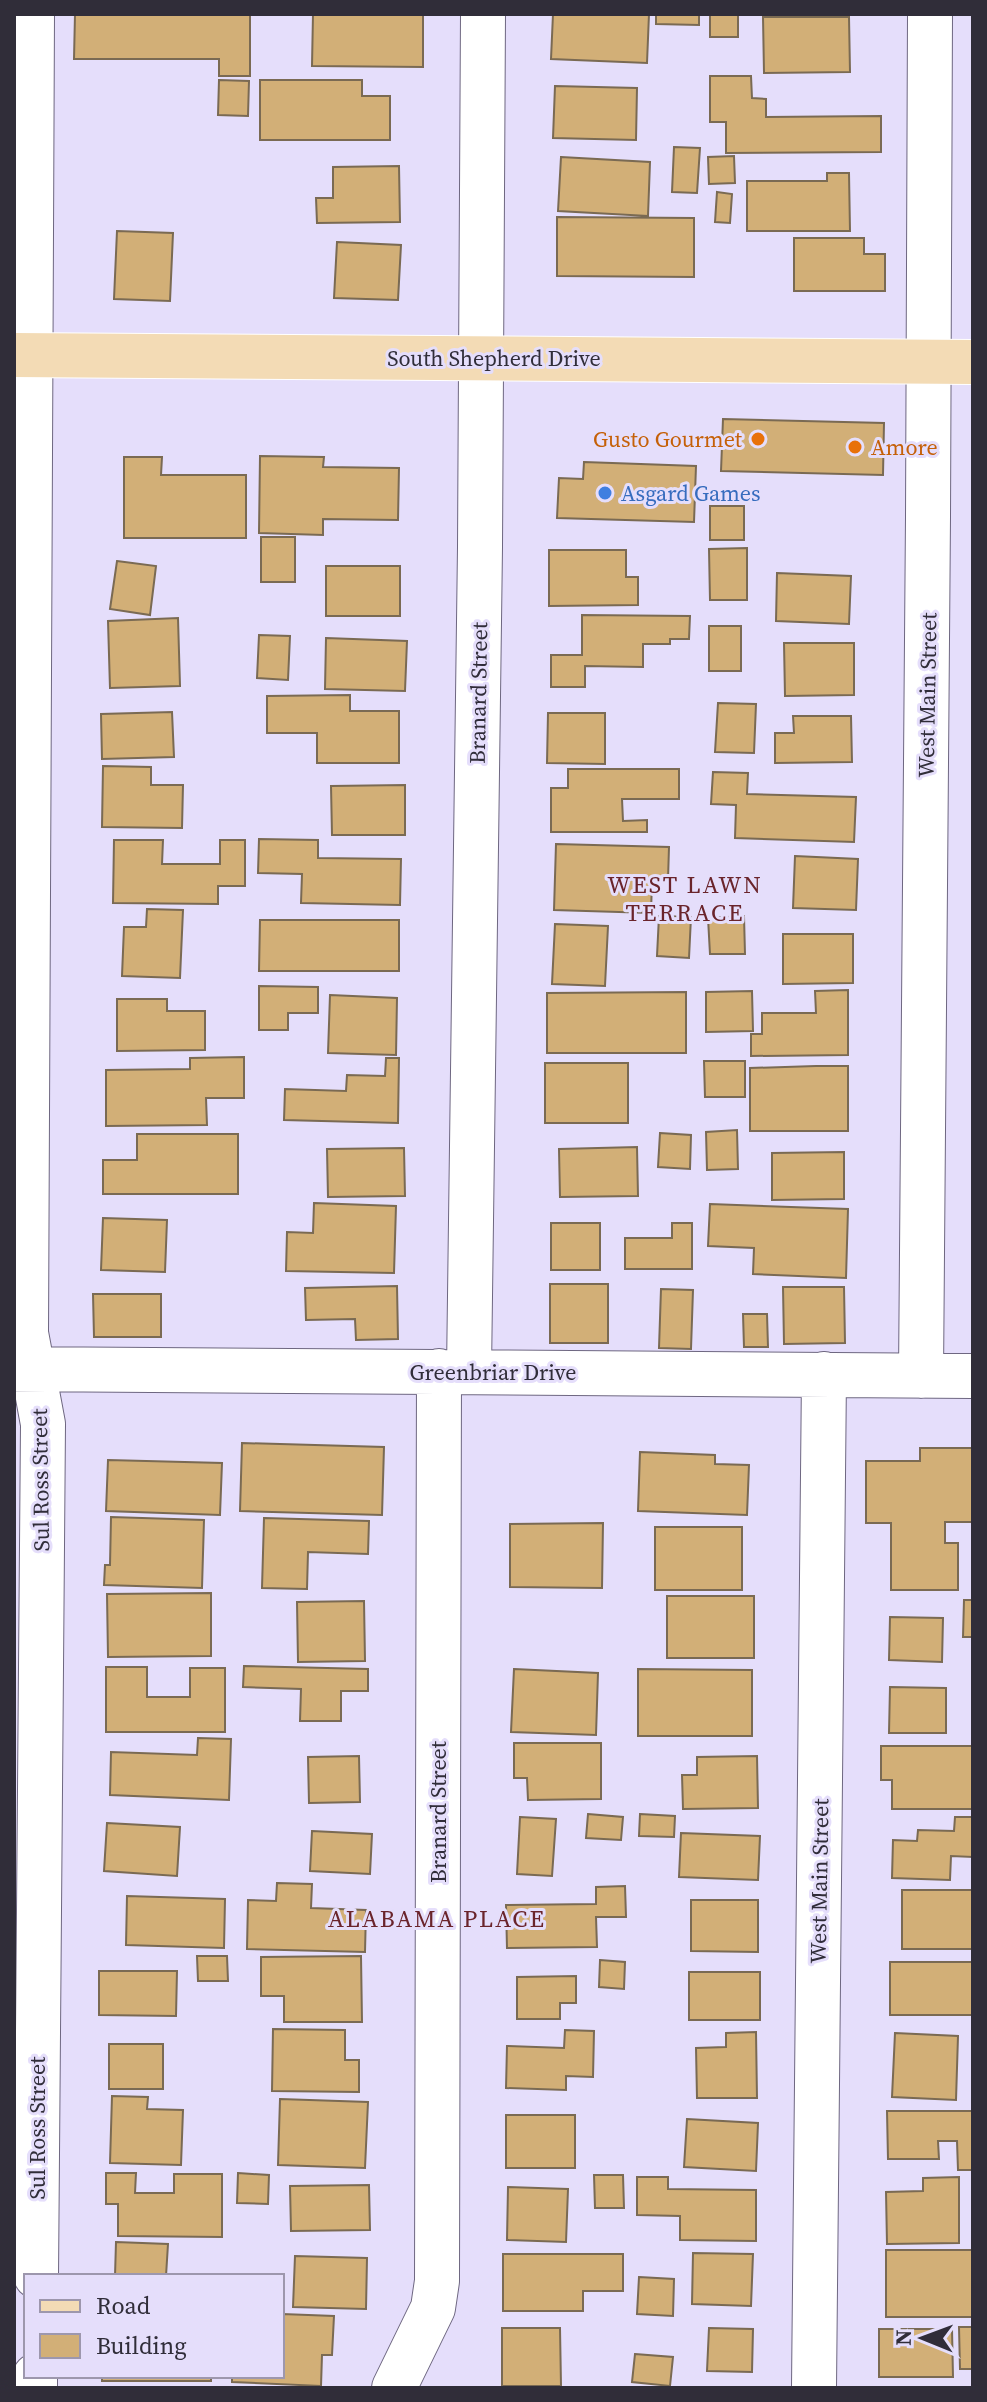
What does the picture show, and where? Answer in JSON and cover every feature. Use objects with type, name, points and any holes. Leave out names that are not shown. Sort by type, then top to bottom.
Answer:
[{"type":"main road","name":"South Shepherd Drive","points":[[22,355],[973,362]]},
{"type":"street","name":"Sul Ross Street","points":[[32,14],[22,355],[24,1369],[43,1424],[36,2274]]},
{"type":"street","name":"Branard Street","points":[[394,2388],[433,2308],[437,2281],[454,1371],[481,358],[483,14]]},
{"type":"street","name":"West Main Street","points":[[921,1376],[930,14]]},
{"type":"street","name":"Greenbriar Drive","points":[[24,1369],[973,1376]]},
{"type":"street","name":"West Main Street","points":[[814,2388],[824,1374]]},
{"type":"building","points":[[75,14],[250,15],[250,76],[219,76],[219,59],[74,59]]},
{"type":"building","points":[[313,14],[423,14],[423,67],[312,66]]},
{"type":"building","points":[[553,14],[649,14],[647,63],[551,59]]},
{"type":"building","points":[[656,14],[699,14],[699,25],[656,24]]},
{"type":"building","points":[[710,14],[738,14],[738,37],[710,37]]},
{"type":"building","points":[[763,17],[849,17],[850,72],[764,73]]},
{"type":"building","points":[[710,76],[751,76],[752,98],[766,99],[766,117],[881,116],[881,152],[726,153],[726,122],[710,122]]},
{"type":"building","points":[[219,80],[249,81],[248,116],[218,115]]},
{"type":"building","points":[[260,80],[362,80],[362,96],[390,96],[390,140],[260,140]]},
{"type":"building","points":[[555,86],[637,88],[636,140],[553,138]]},
{"type":"building","points":[[674,147],[700,148],[697,193],[672,192]]},
{"type":"building","points":[[734,156],[735,183],[709,184],[708,157]]},
{"type":"building","points":[[561,157],[650,162],[648,216],[558,211]]},
{"type":"building","points":[[399,166],[400,222],[317,223],[316,198],[333,198],[333,167]]},
{"type":"building","points":[[827,173],[849,173],[850,231],[747,231],[747,181],[827,181]]},
{"type":"building","points":[[717,192],[732,194],[730,223],[715,222]]},
{"type":"building","points":[[557,217],[694,218],[694,277],[557,276]]},
{"type":"building","points":[[117,231],[173,233],[170,301],[114,299]]},
{"type":"building","points":[[794,238],[864,238],[864,254],[885,254],[885,291],[794,291]]},
{"type":"building","points":[[337,242],[401,245],[398,300],[334,298]]},
{"type":"building","points":[[723,419],[884,423],[883,475],[721,471]]},
{"type":"building","points":[[260,456],[324,457],[323,467],[399,468],[398,520],[323,519],[323,535],[259,533]]},
{"type":"building","points":[[124,457],[162,457],[161,475],[246,475],[246,538],[124,538]]},
{"type":"building","points":[[584,462],[696,466],[694,522],[557,518],[559,478],[583,479]]},
{"type":"building","points":[[710,506],[744,506],[744,540],[710,540]]},
{"type":"building","points":[[261,537],[295,537],[295,582],[261,582]]},
{"type":"building","points":[[747,548],[747,600],[710,600],[709,549]]},
{"type":"building","points":[[549,550],[626,550],[626,577],[638,577],[638,605],[549,606]]},
{"type":"building","points":[[117,561],[156,566],[150,615],[110,609]]},
{"type":"building","points":[[326,566],[400,566],[400,616],[326,616]]},
{"type":"building","points":[[777,573],[851,576],[849,624],[776,621]]},
{"type":"building","points":[[582,615],[690,616],[689,639],[670,639],[670,644],[643,644],[643,667],[585,666],[585,687],[551,687],[551,655],[582,655]]},
{"type":"building","points":[[178,618],[180,686],[110,688],[108,621]]},
{"type":"building","points":[[709,626],[741,626],[741,671],[709,671]]},
{"type":"building","points":[[259,635],[290,636],[288,680],[257,678]]},
{"type":"building","points":[[326,638],[407,641],[405,691],[325,689]]},
{"type":"building","points":[[784,643],[854,643],[854,695],[785,696]]},
{"type":"building","points":[[350,695],[350,711],[399,711],[399,763],[317,763],[317,733],[267,733],[267,696]]},
{"type":"building","points":[[718,703],[756,704],[754,753],[715,752]]},
{"type":"building","points":[[172,712],[174,757],[102,759],[101,714]]},
{"type":"building","points":[[548,713],[605,713],[605,764],[547,763]]},
{"type":"building","points":[[793,716],[851,716],[852,762],[775,763],[775,733],[794,733]]},
{"type":"building","points":[[103,766],[151,767],[151,785],[183,785],[182,828],[102,827]]},
{"type":"building","points":[[568,769],[679,769],[679,799],[622,799],[623,821],[647,820],[647,832],[551,832],[551,788],[568,788]]},
{"type":"building","points":[[713,772],[748,773],[747,794],[856,797],[854,842],[735,838],[736,805],[711,804]]},
{"type":"building","points":[[405,785],[405,835],[332,835],[331,786]]},
{"type":"building","points":[[259,839],[318,840],[318,858],[401,859],[400,905],[301,903],[302,874],[258,873]]},
{"type":"building","points":[[114,840],[163,840],[162,864],[220,864],[220,840],[245,840],[245,886],[218,886],[218,904],[113,903]]},
{"type":"building","points":[[556,844],[669,847],[668,880],[652,880],[651,913],[554,910]]},
{"type":"building","points":[[795,856],[858,859],[856,910],[793,908]]},
{"type":"building","points":[[147,909],[183,910],[180,978],[122,976],[124,927],[146,927]]},
{"type":"building","points":[[659,916],[691,917],[689,958],[657,956]]},
{"type":"building","points":[[744,916],[745,954],[710,954],[708,918]]},
{"type":"building","points":[[260,920],[399,920],[399,971],[259,971]]},
{"type":"building","points":[[555,924],[608,926],[605,986],[552,984]]},
{"type":"building","points":[[783,934],[853,934],[853,983],[783,984]]},
{"type":"building","points":[[259,986],[318,987],[318,1013],[288,1013],[288,1030],[259,1030]]},
{"type":"building","points":[[848,990],[848,1055],[751,1056],[751,1034],[762,1034],[762,1013],[816,1013],[815,991]]},
{"type":"building","points":[[752,991],[753,1031],[706,1032],[706,992]]},
{"type":"building","points":[[686,992],[686,1053],[547,1053],[547,993]]},
{"type":"building","points":[[330,995],[397,998],[396,1055],[328,1053]]},
{"type":"building","points":[[117,999],[167,999],[167,1011],[205,1011],[205,1050],[117,1051]]},
{"type":"building","points":[[244,1057],[244,1098],[206,1098],[207,1125],[106,1126],[106,1070],[190,1069],[190,1058]]},
{"type":"building","points":[[386,1058],[399,1058],[398,1123],[284,1120],[285,1089],[346,1091],[347,1075],[385,1076]]},
{"type":"building","points":[[704,1061],[745,1061],[745,1097],[705,1097]]},
{"type":"building","points":[[545,1063],[628,1063],[628,1123],[545,1123]]},
{"type":"building","points":[[848,1066],[848,1131],[750,1131],[750,1068]]},
{"type":"building","points":[[737,1130],[738,1169],[707,1170],[706,1132]]},
{"type":"building","points":[[660,1133],[691,1135],[690,1169],[658,1167]]},
{"type":"building","points":[[137,1134],[238,1134],[238,1194],[103,1194],[103,1160],[137,1160]]},
{"type":"building","points":[[637,1147],[638,1196],[560,1197],[559,1149]]},
{"type":"building","points":[[404,1148],[405,1196],[328,1197],[327,1149]]},
{"type":"building","points":[[844,1152],[844,1199],[772,1200],[772,1153]]},
{"type":"building","points":[[314,1203],[396,1206],[394,1273],[286,1271],[287,1232],[313,1233]]},
{"type":"building","points":[[710,1204],[848,1209],[846,1278],[753,1274],[754,1248],[708,1246]]},
{"type":"building","points":[[103,1218],[167,1220],[165,1272],[101,1270]]},
{"type":"building","points":[[551,1223],[600,1223],[600,1270],[551,1270]]},
{"type":"building","points":[[672,1223],[692,1223],[692,1269],[625,1269],[625,1238],[672,1238]]},
{"type":"building","points":[[550,1284],[608,1284],[608,1343],[550,1343]]},
{"type":"building","points":[[397,1286],[398,1339],[356,1340],[355,1319],[306,1320],[305,1288]]},
{"type":"building","points":[[783,1287],[844,1287],[845,1343],[784,1344]]},
{"type":"building","points":[[661,1289],[693,1290],[691,1349],[659,1348]]},
{"type":"building","points":[[93,1294],[161,1294],[161,1337],[94,1337]]},
{"type":"building","points":[[743,1314],[767,1314],[768,1347],[744,1347]]},
{"type":"building","points":[[242,1443],[384,1447],[382,1515],[240,1511]]},
{"type":"building","points":[[920,1448],[973,1448],[973,1522],[945,1522],[945,1543],[958,1543],[958,1590],[891,1590],[891,1523],[866,1523],[866,1461],[920,1461]]},
{"type":"building","points":[[640,1452],[715,1455],[715,1464],[749,1465],[747,1515],[638,1511]]},
{"type":"building","points":[[108,1460],[222,1463],[220,1515],[106,1511]]},
{"type":"building","points":[[111,1517],[204,1520],[202,1588],[104,1585],[105,1565],[110,1565]]},
{"type":"building","points":[[264,1518],[369,1521],[368,1554],[308,1552],[307,1589],[262,1588]]},
{"type":"building","points":[[603,1523],[602,1588],[510,1587],[510,1524]]},
{"type":"building","points":[[655,1527],[742,1527],[742,1590],[655,1590]]},
{"type":"building","points":[[211,1593],[211,1656],[108,1657],[107,1594]]},
{"type":"building","points":[[667,1596],[754,1596],[754,1658],[667,1658]]},
{"type":"building","points":[[964,1600],[973,1600],[973,1637],[963,1637]]},
{"type":"building","points":[[364,1601],[365,1661],[298,1662],[297,1602]]},
{"type":"building","points":[[890,1617],[943,1618],[942,1662],[889,1660]]},
{"type":"building","points":[[244,1666],[368,1669],[368,1691],[341,1691],[341,1721],[300,1721],[301,1689],[243,1687]]},
{"type":"building","points":[[106,1667],[147,1667],[147,1697],[190,1697],[190,1668],[225,1668],[225,1732],[106,1732]]},
{"type":"building","points":[[514,1669],[598,1673],[596,1735],[511,1732]]},
{"type":"building","points":[[638,1669],[752,1670],[752,1736],[638,1736]]},
{"type":"building","points":[[890,1687],[946,1688],[946,1733],[889,1733]]},
{"type":"building","points":[[198,1738],[231,1739],[229,1800],[110,1795],[111,1752],[197,1755]]},
{"type":"building","points":[[514,1743],[601,1743],[601,1799],[528,1800],[527,1778],[514,1778]]},
{"type":"building","points":[[881,1746],[973,1746],[973,1809],[892,1809],[892,1780],[881,1780]]},
{"type":"building","points":[[359,1756],[360,1802],[309,1803],[308,1757]]},
{"type":"building","points":[[757,1756],[758,1808],[683,1809],[682,1775],[697,1775],[697,1757]]},
{"type":"building","points":[[588,1814],[623,1817],[621,1840],[586,1838]]},
{"type":"building","points":[[640,1814],[675,1816],[674,1837],[639,1836]]},
{"type":"building","points":[[520,1817],[556,1819],[552,1876],[517,1874]]},
{"type":"building","points":[[955,1817],[973,1817],[973,1857],[951,1856],[950,1880],[892,1878],[893,1840],[917,1841],[918,1830],[954,1831]]},
{"type":"building","points":[[107,1823],[180,1827],[177,1876],[104,1871]]},
{"type":"building","points":[[312,1831],[372,1834],[370,1874],[310,1871]]},
{"type":"building","points":[[681,1833],[760,1836],[758,1880],[679,1877]]},
{"type":"building","points":[[277,1883],[312,1884],[311,1908],[366,1910],[365,1952],[247,1949],[248,1900],[276,1901]]},
{"type":"building","points":[[625,1886],[626,1917],[596,1917],[597,1947],[507,1948],[506,1905],[596,1904],[596,1887]]},
{"type":"building","points":[[902,1890],[973,1890],[973,1949],[902,1949]]},
{"type":"building","points":[[127,1896],[225,1899],[224,1948],[126,1945]]},
{"type":"building","points":[[691,1900],[758,1900],[758,1952],[691,1951]]},
{"type":"building","points":[[197,1956],[227,1956],[228,1981],[198,1981]]},
{"type":"building","points":[[361,1956],[362,2022],[284,2022],[284,1996],[261,1996],[261,1957]]},
{"type":"building","points":[[600,1960],[625,1962],[624,1989],[599,1987]]},
{"type":"building","points":[[890,1962],[973,1962],[973,2015],[890,2015]]},
{"type":"building","points":[[99,1971],[177,1971],[176,2016],[99,2015]]},
{"type":"building","points":[[689,1972],[760,1972],[760,2020],[689,2020]]},
{"type":"building","points":[[576,1976],[576,2003],[560,2003],[560,2019],[517,2019],[517,1977]]},
{"type":"building","points":[[273,2029],[345,2030],[345,2060],[359,2060],[359,2092],[272,2091]]},
{"type":"building","points":[[565,2030],[594,2031],[593,2077],[566,2076],[566,2090],[506,2088],[507,2046],[564,2048]]},
{"type":"building","points":[[756,2032],[757,2098],[697,2098],[696,2048],[726,2047],[726,2033]]},
{"type":"building","points":[[895,2033],[958,2036],[956,2100],[892,2097]]},
{"type":"building","points":[[109,2044],[163,2044],[163,2089],[109,2089]]},
{"type":"building","points":[[112,2096],[148,2097],[147,2109],[183,2110],[181,2165],[110,2163]]},
{"type":"building","points":[[280,2099],[368,2102],[365,2168],[278,2165]]},
{"type":"building","points":[[887,2111],[973,2111],[973,2170],[958,2170],[957,2141],[938,2141],[939,2159],[888,2159]]},
{"type":"building","points":[[506,2115],[575,2115],[575,2168],[506,2168]]},
{"type":"building","points":[[687,2119],[758,2123],[756,2171],[684,2167]]},
{"type":"building","points":[[106,2173],[136,2173],[135,2193],[174,2193],[174,2174],[222,2174],[222,2237],[118,2236],[118,2204],[106,2204]]},
{"type":"building","points":[[238,2173],[269,2175],[268,2204],[237,2203]]},
{"type":"building","points":[[594,2175],[623,2175],[624,2208],[595,2208]]},
{"type":"building","points":[[637,2177],[668,2177],[668,2189],[756,2190],[756,2241],[680,2240],[680,2216],[637,2215]]},
{"type":"building","points":[[959,2177],[959,2243],[887,2244],[886,2192],[923,2191],[923,2178]]},
{"type":"building","points":[[369,2185],[370,2230],[291,2231],[290,2186]]},
{"type":"building","points":[[508,2187],[568,2189],[566,2242],[507,2240]]},
{"type":"building","points":[[116,2242],[168,2244],[166,2274],[115,2274]]},
{"type":"building","points":[[886,2250],[973,2250],[973,2317],[886,2317]]},
{"type":"building","points":[[693,2253],[753,2254],[751,2306],[692,2304]]},
{"type":"building","points":[[503,2254],[623,2254],[623,2291],[583,2291],[583,2311],[503,2311]]},
{"type":"building","points":[[295,2256],[367,2258],[366,2309],[293,2307]]},
{"type":"building","points":[[639,2277],[674,2279],[673,2316],[637,2314]]},
{"type":"building","points":[[284,2314],[334,2316],[332,2355],[322,2355],[321,2386],[232,2382],[232,2378],[284,2378]]},
{"type":"building","points":[[959,2327],[973,2327],[973,2369],[960,2369]]},
{"type":"building","points":[[502,2328],[560,2328],[561,2386],[502,2386]]},
{"type":"building","points":[[709,2328],[753,2329],[752,2372],[707,2371]]},
{"type":"building","points":[[879,2329],[952,2329],[953,2377],[879,2377]]},
{"type":"building","points":[[635,2354],[673,2357],[670,2386],[632,2382]]},
{"type":"building","points":[[102,2378],[211,2378],[211,2381],[102,2381]]},
{"type":"place","name":"Gusto Gourmet","points":[[758,439]]},
{"type":"place","name":"Amore","points":[[855,447]]},
{"type":"place","name":"Asgard Games","points":[[605,493]]},
{"type":"district","name":"WEST LAWN TERRACE","points":[[685,898]]},
{"type":"district","name":"ALABAMA PLACE","points":[[437,1918]]}]
